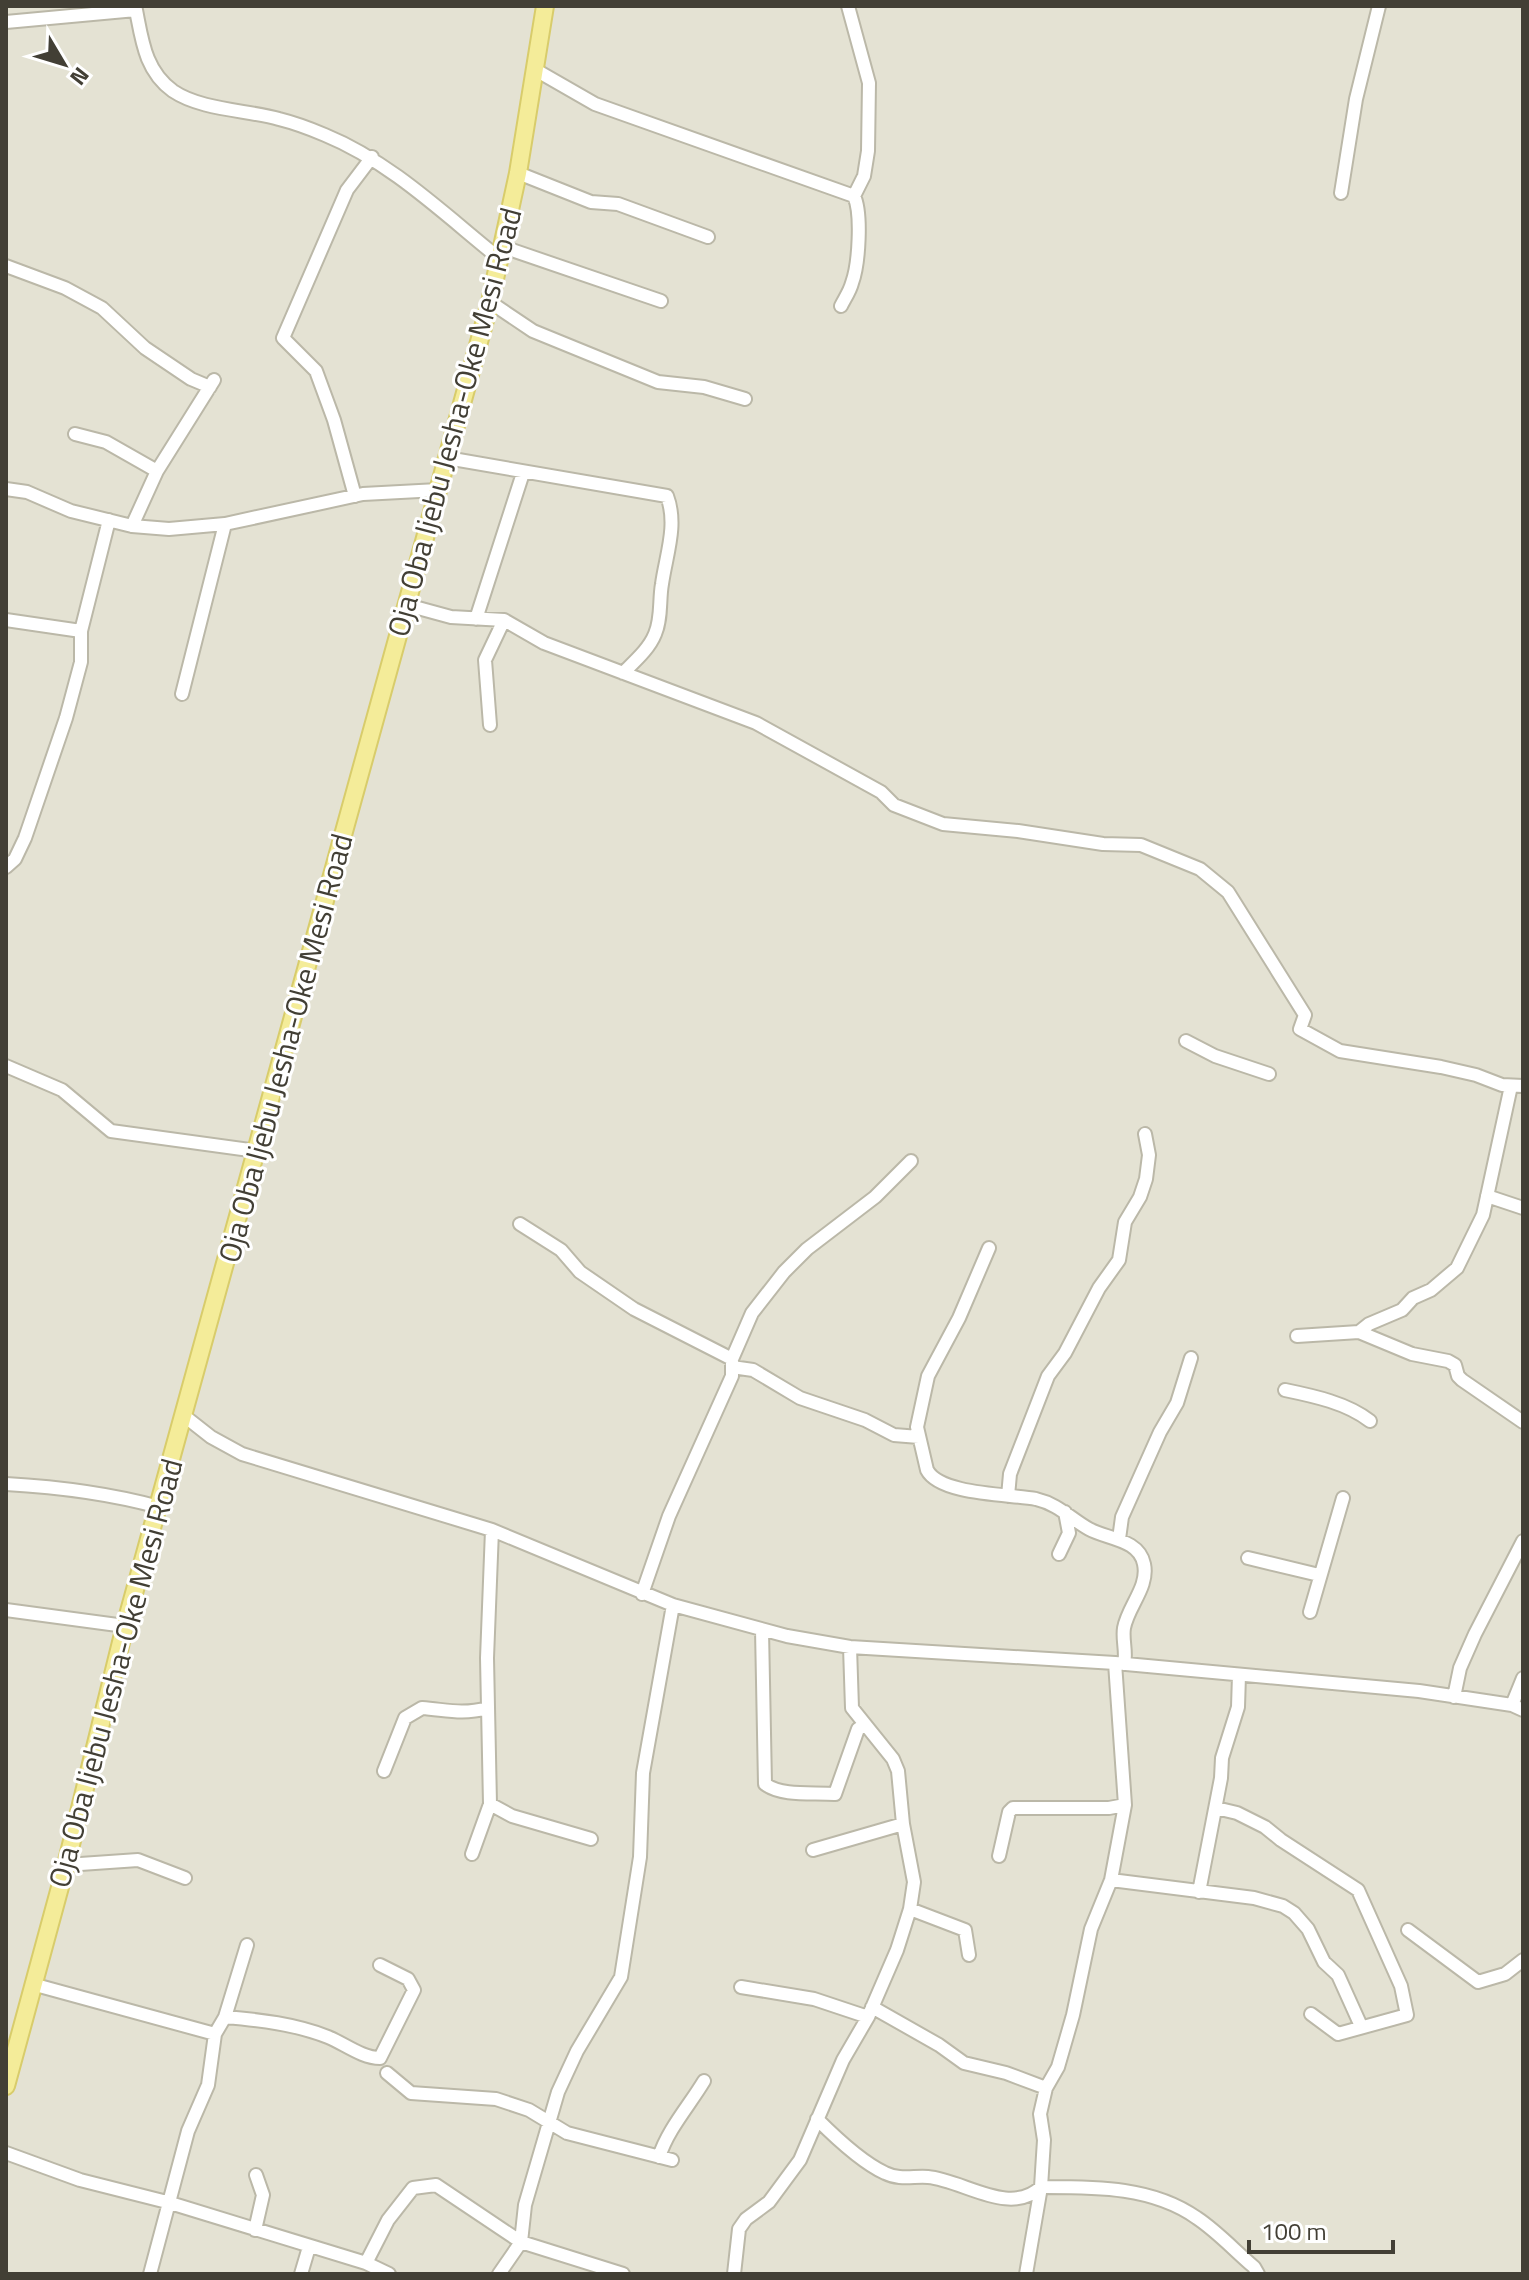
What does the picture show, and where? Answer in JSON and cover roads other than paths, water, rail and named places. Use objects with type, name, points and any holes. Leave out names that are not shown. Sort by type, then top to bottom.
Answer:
[{"type":"main road","name":"Oja Oba Ijebu Jesha-Oke Mesi Road","points":[[6,2086],[66,1865],[125,1626],[490,302],[518,173],[545,6]]},
{"type":"street","points":[[848,6],[869,83],[868,151],[864,176],[854,196]]},
{"type":"street","points":[[1341,193],[1356,99],[1379,6]]},
{"type":"street","points":[[6,22],[136,8],[147,62],[171,90],[183,97],[279,119],[326,135],[372,157],[501,253],[661,301]]},
{"type":"street","points":[[534,69],[595,104],[854,196],[859,207],[857,255],[853,282],[841,306]]},
{"type":"street","points":[[355,496],[334,420],[316,371],[283,338],[347,190],[372,157]]},
{"type":"street","points":[[518,173],[591,202],[618,204],[708,237]]},
{"type":"street","points":[[6,266],[65,288],[102,308],[145,348],[191,379],[212,384],[157,471],[132,526]]},
{"type":"street","points":[[490,302],[533,331],[658,382],[704,387],[745,399]]},
{"type":"street","points":[[75,434],[106,442],[157,471]]},
{"type":"street","points":[[447,458],[664,494],[669,500],[672,535],[661,586],[656,633],[646,650],[623,673]]},
{"type":"street","points":[[476,619],[523,473]]},
{"type":"street","points":[[6,489],[27,492],[71,511],[132,526],[169,529],[225,524],[355,496],[438,490]]},
{"type":"street","points":[[6,867],[15,859],[25,838],[62,729],[81,662],[81,631],[109,520]]},
{"type":"street","points":[[182,694],[225,524]]},
{"type":"street","points":[[407,605],[451,617],[504,620],[544,643],[756,723],[881,792],[894,805],[911,814],[943,824],[1103,844],[1141,845],[1200,869],[1228,892],[1290,990],[1305,1015],[1300,1029],[1340,1051],[1441,1067],[1517,1086],[1475,1236],[1457,1268],[1431,1290],[1413,1298],[1402,1310],[1369,1324],[1359,1332]]},
{"type":"street","points":[[6,620],[81,631]]},
{"type":"street","points":[[490,725],[485,660],[504,620]]},
{"type":"street","points":[[1186,1041],[1215,1056],[1269,1074]]},
{"type":"street","points":[[6,1066],[62,1090],[111,1131],[257,1151]]},
{"type":"street","points":[[1008,1496],[1010,1474],[1048,1376],[1065,1353],[1099,1288],[1119,1260],[1125,1222],[1140,1197],[1146,1179],[1149,1155],[1145,1134]]},
{"type":"street","points":[[642,1594],[669,1516],[732,1376],[732,1363],[752,1313],[784,1272],[807,1249],[875,1197],[911,1161]]},
{"type":"street","points":[[1487,1196],[1523,1208]]},
{"type":"street","points":[[520,1224],[561,1250],[580,1272],[634,1309],[732,1363],[753,1370],[800,1398],[865,1420],[894,1435],[919,1437]]},
{"type":"street","points":[[989,1248],[959,1318],[928,1376],[917,1427],[927,1470],[936,1480],[976,1491],[1037,1499],[1055,1505],[1091,1530],[1119,1539],[1141,1556],[1144,1570],[1141,1587],[1124,1630],[1120,1663],[1125,1805],[1109,1879],[1091,1929],[1076,2003],[1058,2067],[1046,2088],[1040,2114],[1044,2140],[1041,2187],[1026,2274]]},
{"type":"street","points":[[1297,1336],[1359,1332],[1412,1354],[1448,1361],[1455,1365],[1462,1380],[1523,1422]]},
{"type":"street","points":[[1119,1539],[1122,1517],[1160,1432],[1177,1403],[1191,1358]]},
{"type":"street","points":[[1285,1390],[1331,1402],[1370,1421]]},
{"type":"street","points":[[183,1415],[211,1437],[242,1454],[492,1530],[642,1594],[762,1630],[850,1647],[1120,1663],[1419,1691],[1517,1707],[1523,1678]]},
{"type":"street","points":[[6,1484],[110,1494],[159,1507]]},
{"type":"street","points":[[1310,1612],[1343,1498]]},
{"type":"street","points":[[1059,1554],[1069,1533],[1065,1512]]},
{"type":"street","points":[[472,1854],[490,1804],[487,1658],[492,1530]]},
{"type":"street","points":[[1069,1533],[1091,1530]]},
{"type":"street","points":[[1454,1697],[1460,1668],[1475,1634],[1523,1541]]},
{"type":"street","points":[[1248,1558],[1319,1575]]},
{"type":"street","points":[[499,2274],[521,2242],[525,2205],[558,2092],[577,2051],[621,1977],[640,1857],[643,1773],[673,1605]]},
{"type":"street","points":[[6,1610],[125,1626]]},
{"type":"street","points":[[762,1630],[765,1784],[782,1791],[835,1794],[858,1729],[864,1725]]},
{"type":"street","points":[[734,2274],[739,2229],[769,2202],[800,2160],[843,2060],[870,2012],[897,1950],[910,1909],[914,1882],[903,1824],[898,1771],[893,1759],[852,1708],[850,1647]]},
{"type":"street","points":[[1199,1892],[1226,1740],[1238,1707],[1239,1675]]},
{"type":"street","points":[[384,1771],[405,1718],[422,1708],[449,1713],[488,1708]]},
{"type":"street","points":[[490,1804],[512,1816],[591,1839]]},
{"type":"street","points":[[999,1856],[1009,1812],[1013,1808],[1109,1808],[1125,1805]]},
{"type":"street","points":[[1216,1808],[1237,1813],[1265,1827],[1358,1890],[1401,1986],[1407,2015],[1338,2034],[1311,2014]]},
{"type":"street","points":[[813,1850],[903,1824]]},
{"type":"street","points":[[66,1865],[138,1860],[185,1878]]},
{"type":"street","points":[[1109,1879],[1254,1898],[1283,1906],[1308,1929],[1324,1962],[1338,1975],[1361,2026]]},
{"type":"street","points":[[1069,2006],[1083,1938],[1109,1879]]},
{"type":"street","points":[[910,1909],[965,1930],[969,1955]]},
{"type":"street","points":[[1408,1930],[1478,1982],[1505,1974],[1523,1960]]},
{"type":"street","points":[[150,2274],[188,2131],[208,2085],[215,2034],[225,2017],[247,1945]]},
{"type":"street","points":[[225,2017],[290,2025],[329,2037],[372,2058],[380,2058],[414,1990],[408,1979],[380,1965]]},
{"type":"street","points":[[32,1984],[215,2034]]},
{"type":"street","points":[[741,1987],[870,2012],[939,2045],[964,2063],[1006,2073],[1046,2088]]},
{"type":"street","points":[[387,2073],[411,2093],[496,2099],[529,2110],[567,2133],[672,2160]]},
{"type":"street","points":[[659,2157],[666,2135],[704,2081]]},
{"type":"street","points":[[817,2119],[834,2138],[843,2141],[865,2162],[886,2174],[957,2182],[980,2193],[1005,2198],[1025,2197],[1041,2187],[1096,2187],[1162,2199],[1208,2226],[1258,2274]]},
{"type":"street","points":[[6,2153],[80,2180],[167,2202],[366,2263],[389,2274]]},
{"type":"street","points":[[255,2230],[263,2195],[256,2175]]},
{"type":"street","points":[[366,2263],[388,2220],[413,2188],[436,2185],[521,2242],[623,2274]]},
{"type":"street","points":[[301,2274],[309,2247]]}]
